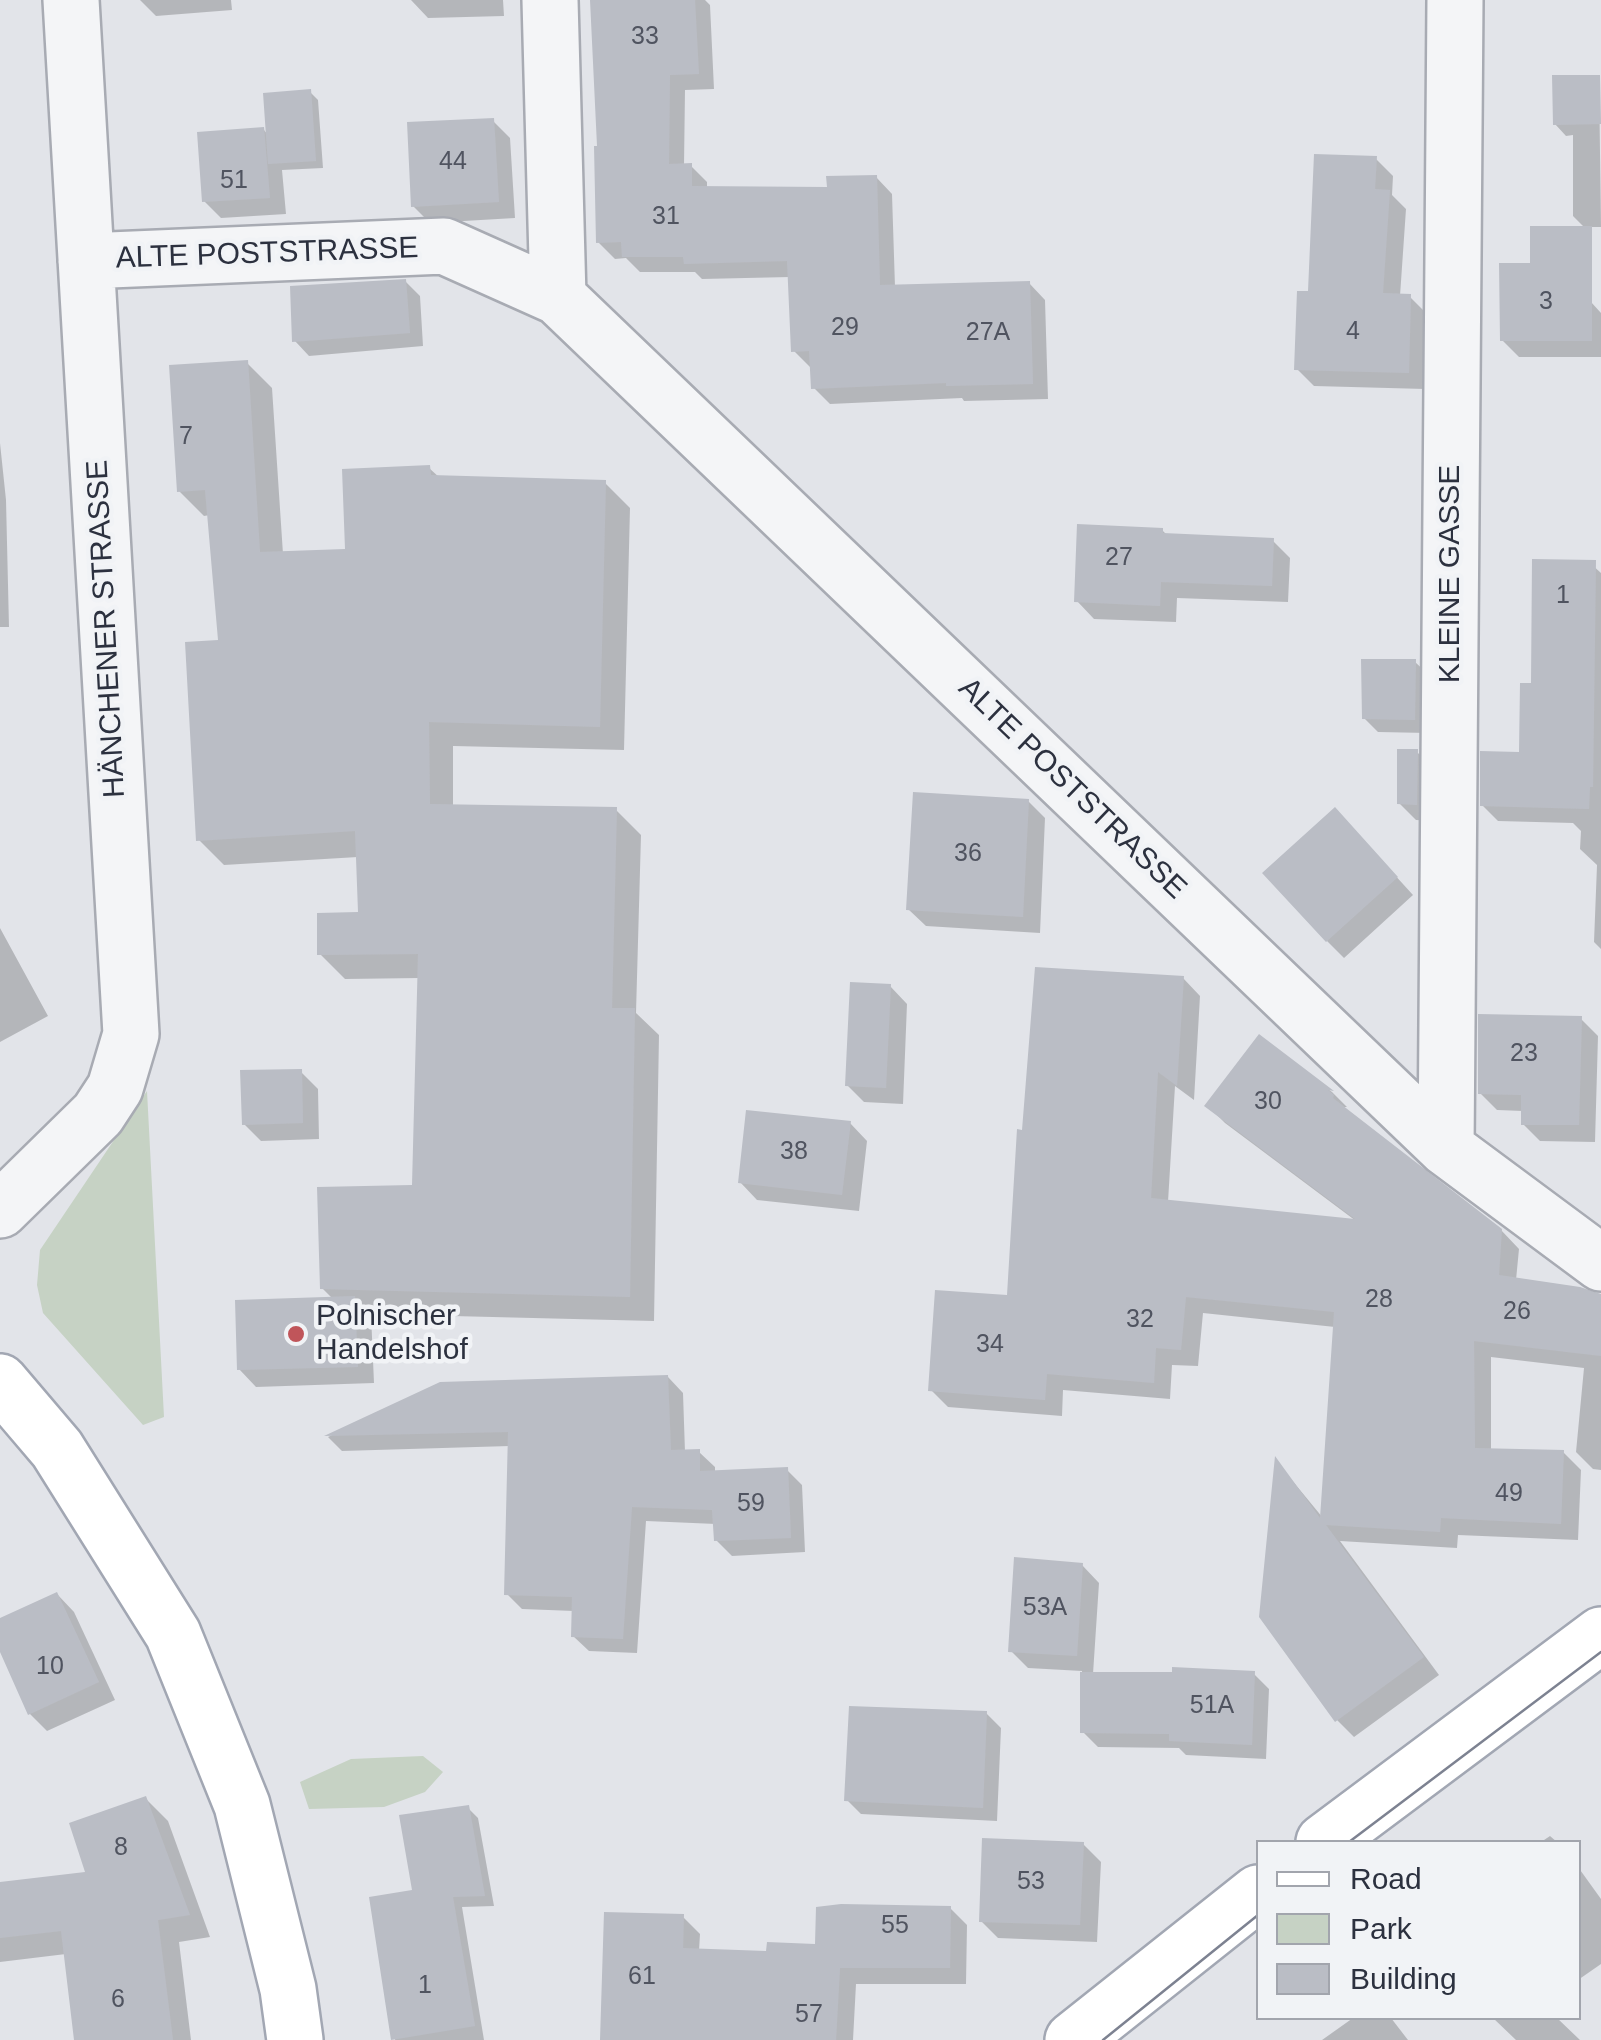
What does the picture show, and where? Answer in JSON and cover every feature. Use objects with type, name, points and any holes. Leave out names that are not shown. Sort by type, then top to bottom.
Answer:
[{"type":"main road","points":[[0,1382],[57,1449],[173,1634],[242,1805],[288,1989],[295,2040]]},
{"type":"main road","points":[[1327,1840],[1601,1636]]},
{"type":"main road","points":[[1072,2040],[1256,1895]]},
{"type":"street","name":"HÄNCHENER STRASSE","points":[[0,1210],[98,1114],[115,1088],[131,1034],[71,0]]},
{"type":"street","points":[[550,0],[558,297]]},
{"type":"street","name":"KLEINE GASSE","points":[[1446,1148],[1455,0]]},
{"type":"street","name":"ALTE POSTSTRASSE","points":[[86,261],[444,246],[558,297],[1446,1148],[1601,1264]]},
{"type":"green space","points":[[147,1091],[164,1417],[143,1425],[43,1313],[37,1285],[40,1250]]},
{"type":"green space","points":[[423,1756],[443,1772],[425,1792],[384,1807],[309,1809],[300,1782],[351,1759]]},
{"type":"building","points":[[590,0],[695,0],[699,74],[670,75],[669,164],[692,163],[692,186],[827,187],[826,176],[877,175],[880,285],[1030,281],[1033,384],[811,389],[809,351],[791,352],[787,261],[684,264],[683,257],[622,257],[621,242],[596,243],[597,146]]},
{"type":"building","points":[[1552,75],[1600,75],[1601,124],[1553,125]]},
{"type":"building","points":[[311,89],[316,161],[268,164],[263,93]]},
{"type":"building","points":[[494,118],[499,202],[411,207],[407,122]]},
{"type":"building","points":[[264,127],[270,198],[202,202],[197,132]]},
{"type":"building","points":[[1314,154],[1377,156],[1375,189],[1390,190],[1383,293],[1411,294],[1409,373],[1294,370],[1297,291],[1308,291]]},
{"type":"building","points":[[1530,226],[1592,226],[1592,341],[1500,341],[1499,263],[1530,263]]},
{"type":"building","points":[[406,279],[410,333],[292,342],[290,286]]},
{"type":"building","points":[[248,360],[260,552],[345,549],[342,469],[430,465],[431,475],[606,480],[600,727],[429,722],[430,804],[617,807],[612,1008],[635,1008],[630,1297],[320,1289],[317,1187],[412,1185],[418,954],[317,955],[317,913],[358,912],[355,831],[196,841],[185,642],[218,640],[205,490],[177,492],[169,365]]},
{"type":"building","points":[[1077,524],[1274,538],[1272,586],[1161,582],[1160,606],[1074,602]]},
{"type":"building","points":[[1532,559],[1596,560],[1593,787],[1589,809],[1480,806],[1480,751],[1519,752],[1520,683],[1531,683]]},
{"type":"building","points":[[1361,659],[1416,659],[1415,720],[1362,719]]},
{"type":"building","points":[[1397,749],[1418,749],[1417,805],[1397,804]]},
{"type":"building","points":[[913,792],[1029,799],[1023,917],[906,910]]},
{"type":"building","points":[[1335,807],[1398,877],[1326,942],[1262,873]]},
{"type":"building","points":[[1035,967],[1184,976],[1177,1086],[1158,1072],[1151,1198],[1355,1219],[1204,1106],[1259,1034],[1334,1091],[1328,1090],[1333,1098],[1502,1229],[1499,1275],[1580,1287],[1601,1294],[1601,1356],[1474,1341],[1475,1448],[1564,1450],[1561,1524],[1441,1518],[1440,1532],[1326,1525],[1424,1657],[1335,1722],[1259,1617],[1275,1456],[1320,1518],[1334,1312],[1186,1297],[1181,1350],[1156,1348],[1154,1383],[1047,1374],[1045,1400],[928,1391],[935,1290],[1007,1295],[1017,1129],[1022,1130]]},
{"type":"building","points":[[850,982],[891,984],[886,1088],[845,1086]]},
{"type":"building","points":[[1478,1014],[1582,1016],[1579,1125],[1521,1125],[1521,1095],[1478,1094]]},
{"type":"building","points":[[302,1069],[303,1123],[242,1125],[240,1070]]},
{"type":"building","points":[[746,1110],[851,1121],[842,1195],[738,1183]]},
{"type":"building","name":"Polnischer Handelshof","points":[[355,1296],[358,1367],[237,1370],[235,1300]]},
{"type":"building","points":[[668,1375],[671,1450],[700,1449],[700,1471],[788,1467],[791,1538],[714,1541],[712,1510],[632,1507],[623,1639],[571,1637],[572,1597],[504,1595],[508,1432],[324,1436],[440,1382]]},
{"type":"building","points":[[1014,1557],[1083,1563],[1077,1656],[1008,1652]]},
{"type":"building","points":[[57,1592],[99,1682],[28,1715],[0,1652],[0,1618]]},
{"type":"building","points":[[1172,1667],[1255,1671],[1252,1745],[1169,1741],[1169,1734],[1080,1733],[1080,1672],[1172,1672]]},
{"type":"building","points":[[849,1706],[987,1711],[983,1808],[844,1801]]},
{"type":"building","points":[[146,1796],[190,1915],[158,1920],[173,2040],[74,2040],[61,1931],[0,1938],[0,1882],[85,1872],[69,1823]]},
{"type":"building","points":[[469,1805],[485,1896],[453,1897],[475,2026],[391,2040],[369,1897],[412,1890],[399,1815]]},
{"type":"building","points":[[982,1838],[1084,1842],[1080,1925],[979,1922]]},
{"type":"building","points":[[951,1906],[950,1968],[840,1968],[836,2040],[600,2040],[604,1912],[684,1914],[683,1948],[766,1951],[767,1942],[815,1944],[816,1907]]},
{"type":"tram line","points":[[1352,1840],[1601,1652]]},
{"type":"tram line","points":[[1103,2040],[1256,1917]]},
{"type":"place","name":"Polnischer Handelshof","points":[[296,1334]]}]
